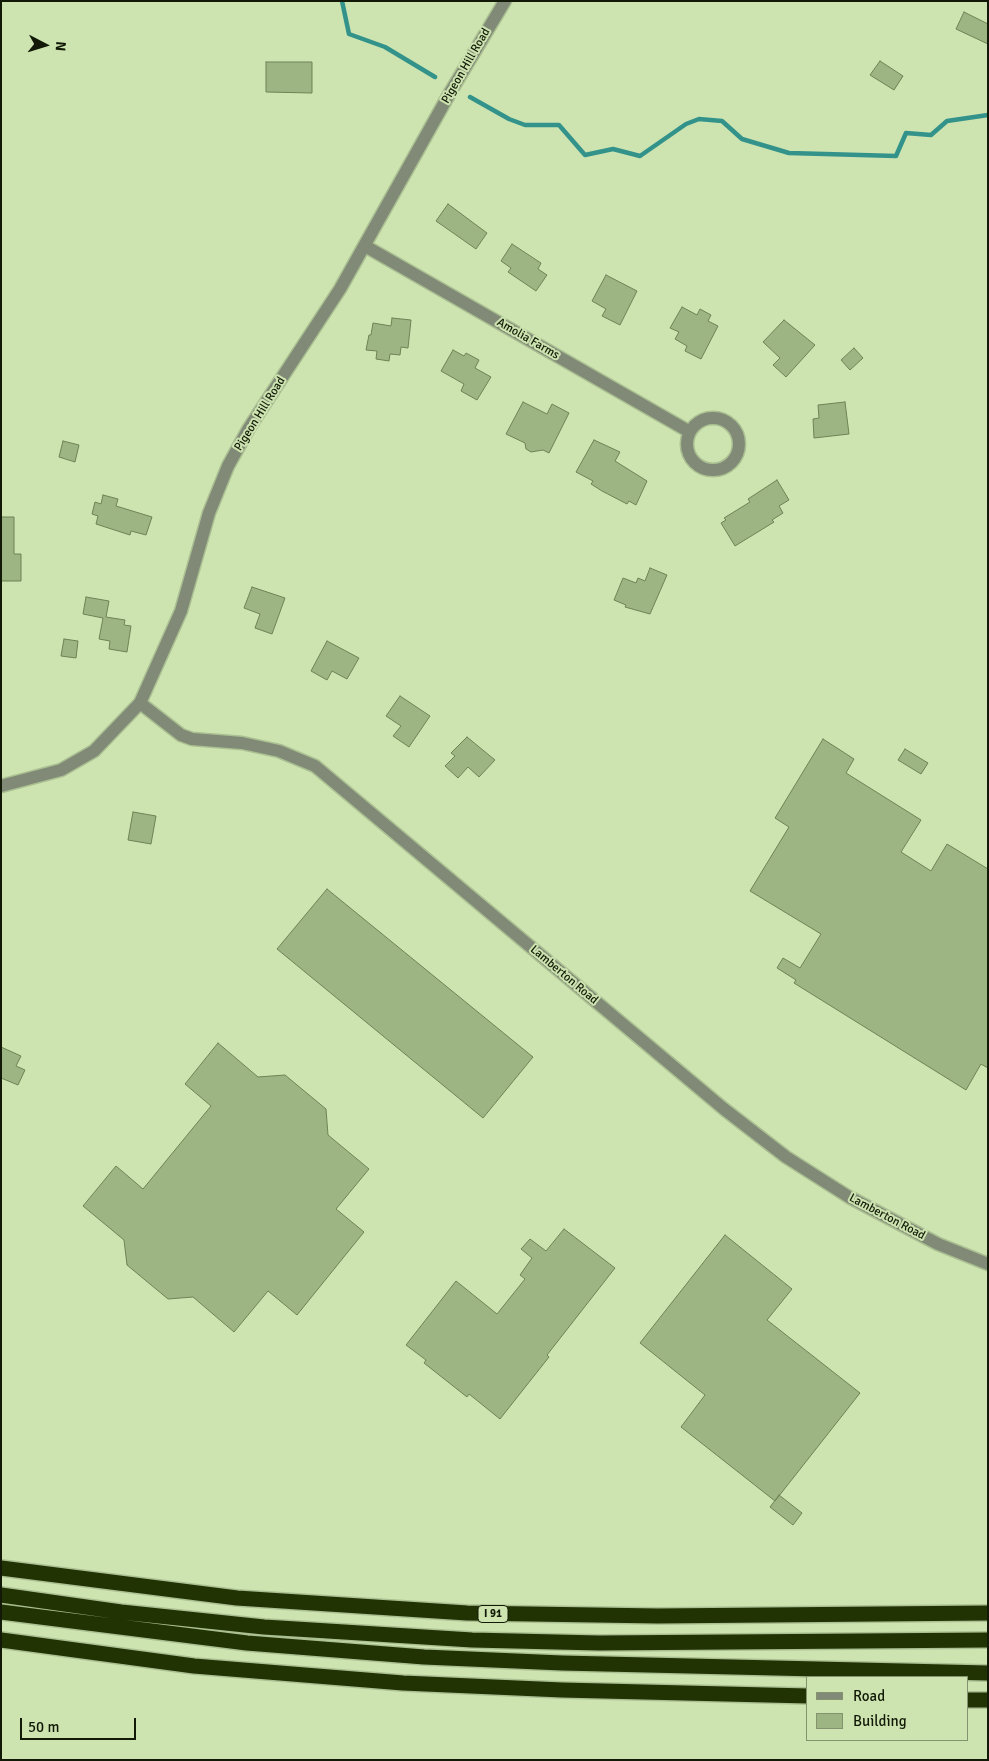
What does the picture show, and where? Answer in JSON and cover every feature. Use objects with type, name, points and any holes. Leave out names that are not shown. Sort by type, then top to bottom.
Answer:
[{"type":"highway","name":"I 91","points":[[1,1568],[229,1597],[441,1612],[631,1616],[988,1613]]},
{"type":"highway","points":[[1,1595],[121,1612],[264,1627],[472,1640],[599,1643],[988,1640]]},
{"type":"highway","points":[[1,1612],[247,1643],[424,1657],[552,1663],[988,1673]]},
{"type":"highway","points":[[1,1640],[194,1666],[403,1683],[562,1690],[806,1696]]},
{"type":"highway","points":[[969,1700],[988,1700]]},
{"type":"street","name":"Pigeon Hill Road","points":[[1,786],[61,770],[94,751],[140,703],[181,611],[209,513],[228,466],[249,428],[340,289],[451,91],[504,1]]},
{"type":"street","name":"Amolia Farms","points":[[365,246],[690,432]]},
{"type":"street","points":[[708,418],[722,419],[729,423],[737,435],[739,442],[736,456],[724,467],[709,469],[701,467],[688,451],[687,445],[690,432],[700,421],[708,418]]},
{"type":"street","name":"Lamberton Road","points":[[140,703],[182,734],[192,739],[279,750],[315,766],[724,1109],[786,1157],[849,1197],[938,1244],[988,1264]]},
{"type":"building","points":[[964,12],[988,24],[988,44],[956,29]]},
{"type":"building","points":[[880,61],[903,76],[894,90],[870,75]]},
{"type":"building","points":[[266,62],[312,62],[312,93],[266,92]]},
{"type":"building","points":[[448,204],[487,233],[476,249],[436,221]]},
{"type":"building","points":[[512,244],[541,263],[538,269],[547,275],[536,291],[508,272],[511,268],[501,261]]},
{"type":"building","points":[[606,275],[637,291],[620,325],[602,316],[606,309],[592,301]]},
{"type":"building","points":[[682,307],[697,315],[700,309],[711,315],[708,321],[718,326],[701,359],[685,351],[687,346],[675,339],[679,332],[670,328]]},
{"type":"building","points":[[392,318],[411,320],[408,348],[401,347],[400,355],[390,354],[389,361],[376,359],[377,351],[366,350],[373,323],[391,326]]},
{"type":"building","points":[[784,320],[815,345],[786,377],[773,365],[780,358],[763,342]]},
{"type":"building","points":[[854,348],[863,358],[850,370],[841,360]]},
{"type":"building","points":[[453,350],[464,356],[466,353],[479,360],[475,368],[491,377],[477,400],[461,391],[464,384],[441,371]]},
{"type":"building","points":[[523,402],[547,414],[552,404],[569,413],[549,453],[543,450],[531,452],[526,449],[525,443],[506,434]]},
{"type":"building","points":[[845,402],[849,434],[814,438],[813,419],[819,418],[818,405]]},
{"type":"building","points":[[594,440],[620,452],[615,461],[647,481],[636,505],[629,501],[627,504],[602,491],[591,484],[593,481],[576,472]]},
{"type":"building","points":[[63,441],[79,445],[75,462],[59,457]]},
{"type":"building","points":[[777,480],[789,500],[779,506],[783,513],[772,520],[774,522],[735,546],[721,523],[726,520],[724,518],[750,502],[748,499]]},
{"type":"building","points":[[103,495],[118,499],[116,506],[152,517],[146,535],[131,531],[130,535],[96,524],[98,516],[92,514],[95,502],[101,504]]},
{"type":"building","points":[[1,517],[14,517],[14,554],[21,554],[21,581],[1,581]]},
{"type":"building","points":[[650,568],[667,575],[650,614],[625,607],[626,605],[614,600],[623,578],[636,583],[638,578],[645,581]]},
{"type":"building","points":[[252,587],[285,598],[272,634],[255,628],[260,614],[244,608]]},
{"type":"building","points":[[86,597],[109,601],[106,617],[125,620],[124,625],[131,626],[127,652],[109,649],[110,641],[99,639],[103,618],[83,614]]},
{"type":"building","points":[[64,639],[78,641],[76,658],[61,656]]},
{"type":"building","points":[[327,641],[359,658],[347,679],[332,671],[327,680],[311,671]]},
{"type":"building","points":[[400,696],[430,716],[409,747],[393,736],[401,726],[386,716]]},
{"type":"building","points":[[467,737],[495,760],[479,777],[468,767],[458,778],[445,766],[455,756],[451,753]]},
{"type":"building","points":[[823,739],[854,759],[846,773],[921,820],[901,852],[931,871],[947,844],[988,869],[988,1068],[981,1064],[966,1090],[794,983],[796,980],[777,968],[783,958],[800,968],[821,934],[750,891],[789,827],[775,818]]},
{"type":"building","points":[[905,749],[928,763],[921,774],[898,760]]},
{"type":"building","points":[[133,812],[156,816],[151,844],[128,840]]},
{"type":"building","points":[[327,889],[533,1057],[483,1118],[277,949]]},
{"type":"building","points":[[218,1043],[258,1077],[285,1075],[326,1109],[328,1135],[369,1169],[336,1209],[364,1232],[297,1315],[268,1291],[234,1332],[193,1297],[168,1299],[127,1265],[124,1240],[83,1206],[116,1166],[143,1189],[211,1106],[185,1084]]},
{"type":"building","points":[[1,1047],[21,1056],[16,1066],[25,1070],[18,1085],[1,1078]]},
{"type":"building","points":[[564,1229],[615,1268],[500,1419],[469,1394],[467,1397],[424,1363],[426,1360],[406,1345],[456,1281],[497,1314],[525,1279],[520,1275],[532,1258],[521,1249],[530,1239],[546,1251]]},
{"type":"building","points":[[725,1235],[792,1289],[767,1320],[860,1393],[775,1501],[681,1427],[705,1395],[640,1343]]},
{"type":"building","points":[[779,1495],[802,1513],[793,1525],[770,1507]]},
{"type":"waterway","points":[[342,1],[349,34],[385,47],[435,77]]},
{"type":"waterway","points":[[470,97],[509,119],[525,125],[559,125],[585,155],[613,149],[640,156],[686,124],[699,119],[722,121],[742,139],[789,153],[896,156],[906,133],[931,135],[947,121],[988,115]]}]
